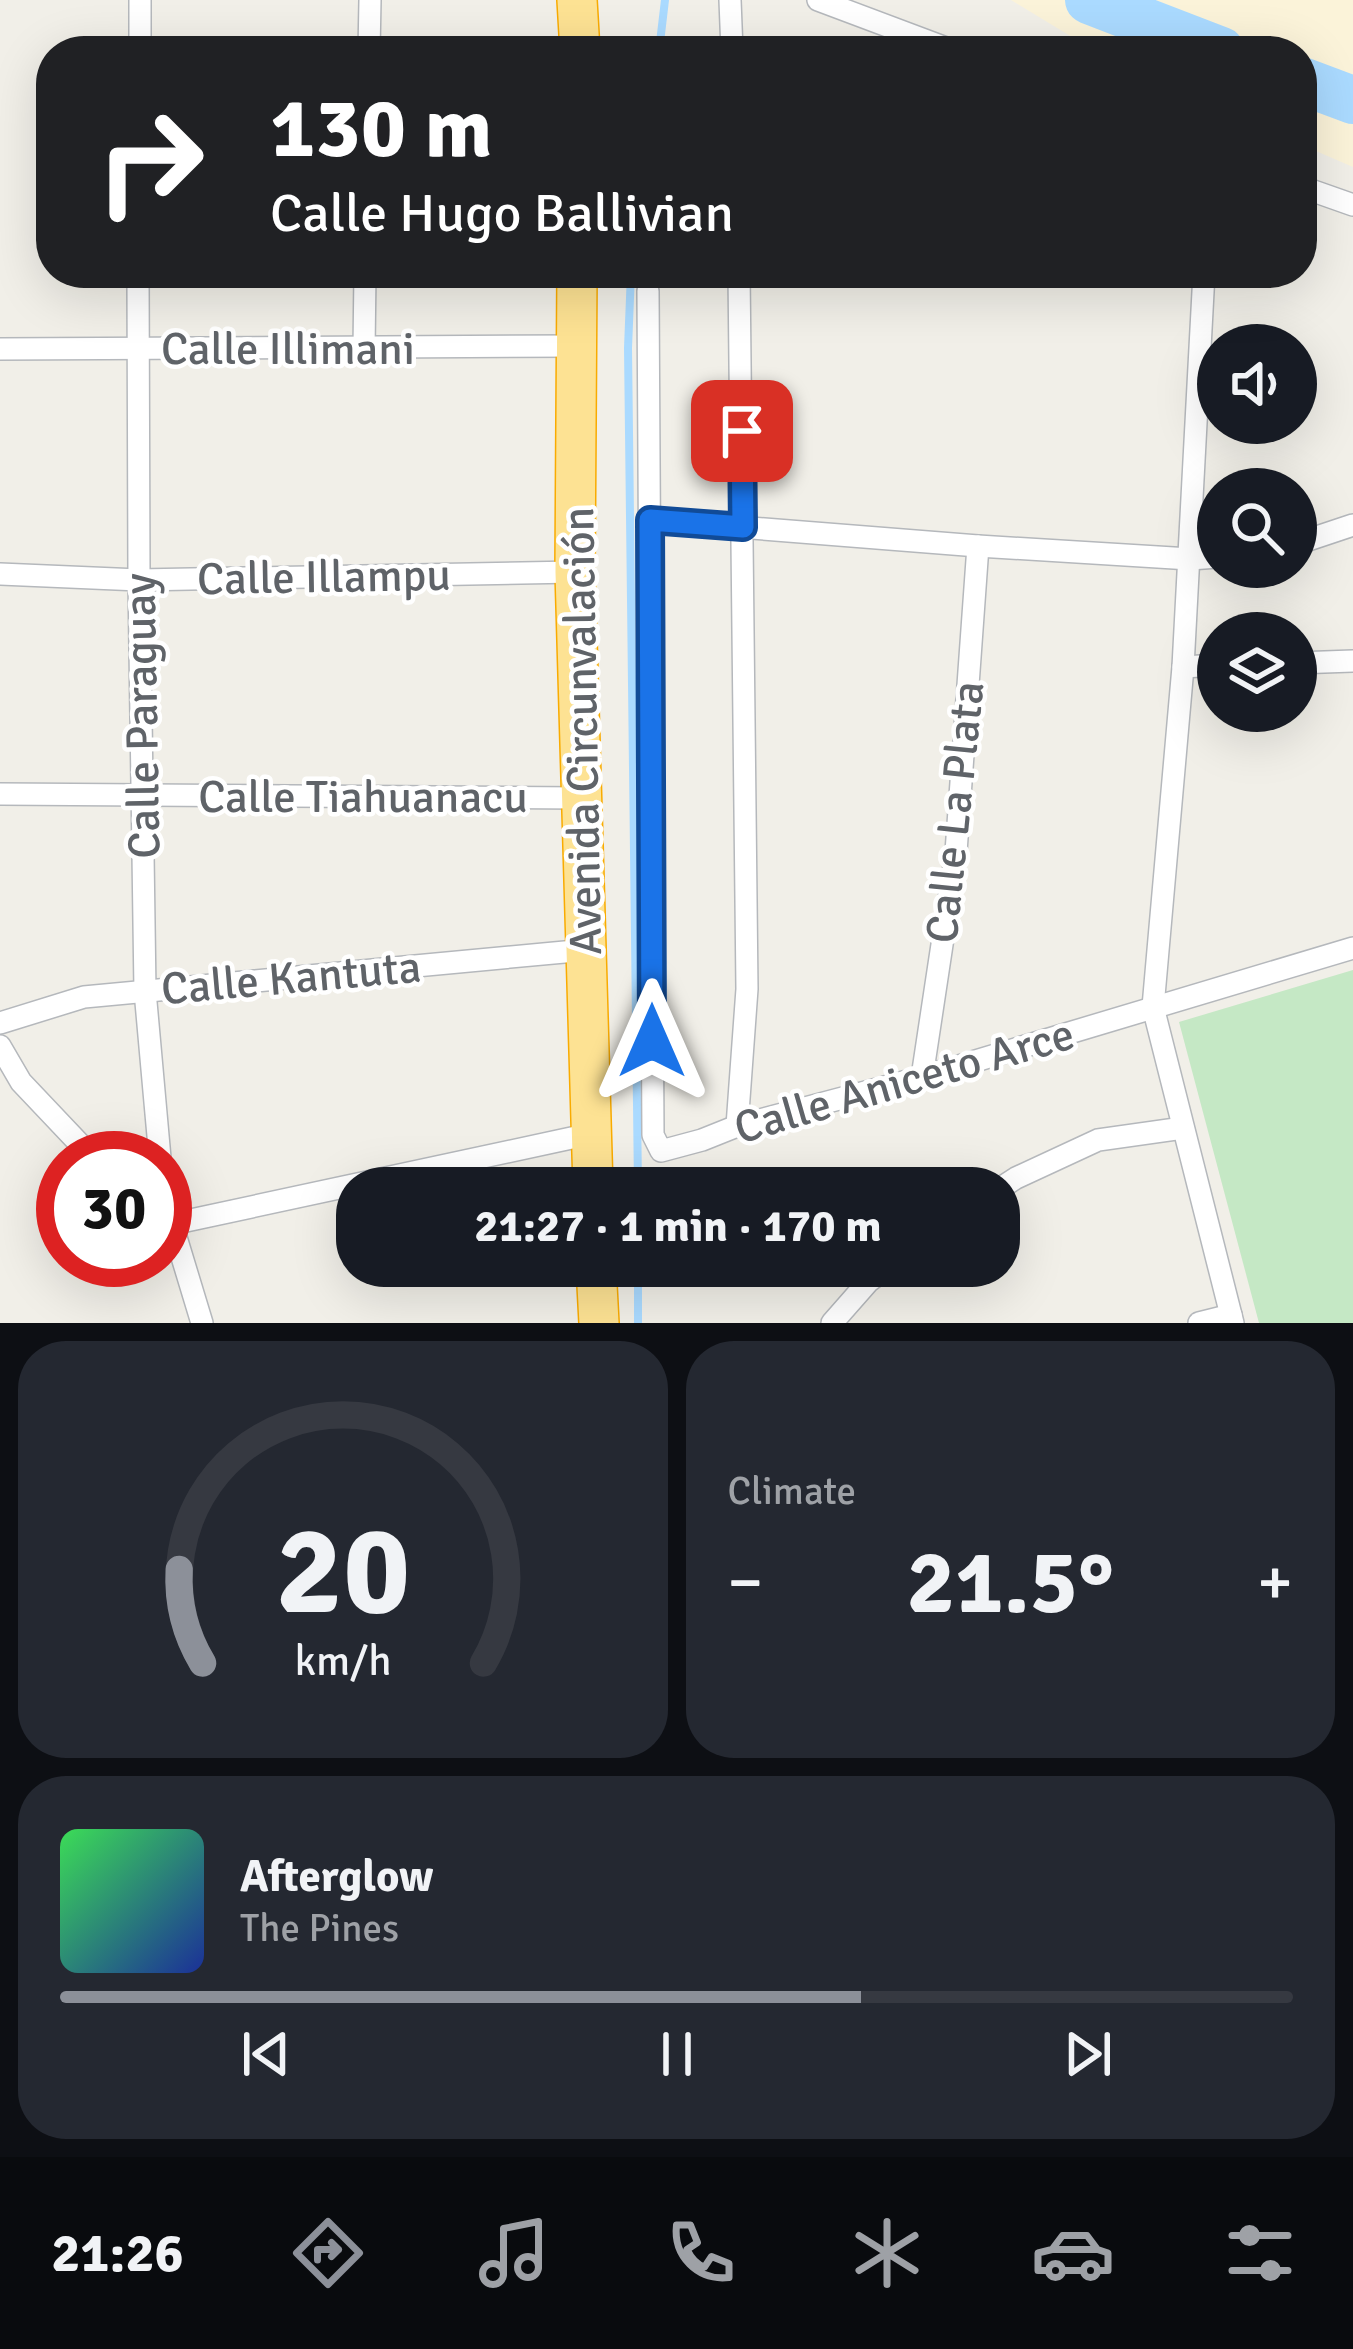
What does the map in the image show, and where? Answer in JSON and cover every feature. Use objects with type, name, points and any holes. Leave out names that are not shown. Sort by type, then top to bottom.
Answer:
[{"type":"highway","points":[[578,0],[579,36]]},
{"type":"highway","name":"Avenida Circunvalación","points":[[577,288],[575,572],[591,1167]]},
{"type":"highway","points":[[597,1287],[599,1323]]},
{"type":"street","points":[[140,0],[140,36]]},
{"type":"street","points":[[369,36],[370,0]]},
{"type":"street","points":[[730,0],[731,36]]},
{"type":"street","points":[[818,0],[914,36]]},
{"type":"street","name":"Calle Paraguay","points":[[138,288],[145,991],[158,1131]]},
{"type":"street","points":[[364,349],[365,288]]},
{"type":"street","points":[[736,1126],[747,989],[739,288]]},
{"type":"street","points":[[1199,1323],[1232,1319],[1153,1007],[1183,667],[1203,288]]},
{"type":"street","name":"Calle Aniceto Arce","points":[[648,290],[652,1135],[661,1151],[1353,948]]},
{"type":"street","name":"Calle Illimani","points":[[0,349],[576,346]]},
{"type":"street","points":[[650,520],[1197,558]]},
{"type":"street","points":[[1317,537],[1353,525]]},
{"type":"street","name":"Calle La Plata","points":[[922,1077],[956,852],[978,546]]},
{"type":"street","name":"Calle Illampu","points":[[0,574],[139,580],[575,572]]},
{"type":"street","points":[[1317,662],[1353,661]]},
{"type":"street","points":[[1183,667],[1197,666]]},
{"type":"street","name":"Calle Tiahuanacu","points":[[0,794],[581,798]]},
{"type":"street","name":"Calle Kantuta","points":[[0,1023],[84,998],[586,950]]},
{"type":"street","points":[[0,1046],[20,1082],[67,1131]]},
{"type":"street","points":[[1020,1176],[1098,1140],[1183,1128]]},
{"type":"street","points":[[192,1220],[590,1134]]},
{"type":"street","points":[[191,1287],[202,1323]]},
{"type":"street","points":[[832,1323],[864,1287]]},
{"type":"green space","points":[[1353,970],[1353,1323],[1259,1323],[1179,1022]]},
{"type":"sand","points":[[1011,0],[1353,0],[1353,167],[1317,151],[1317,36],[1070,36]]},
{"type":"waterway","points":[[661,36],[665,0]]},
{"type":"waterway","points":[[1089,0],[1182,36]]},
{"type":"waterway","points":[[1317,87],[1353,100]]},
{"type":"waterway","points":[[630,288],[638,1167]]},
{"type":"waterway","points":[[638,1287],[638,1323]]},
{"type":"route","points":[[652,1041],[650,520],[743,527],[742,431]]}]
